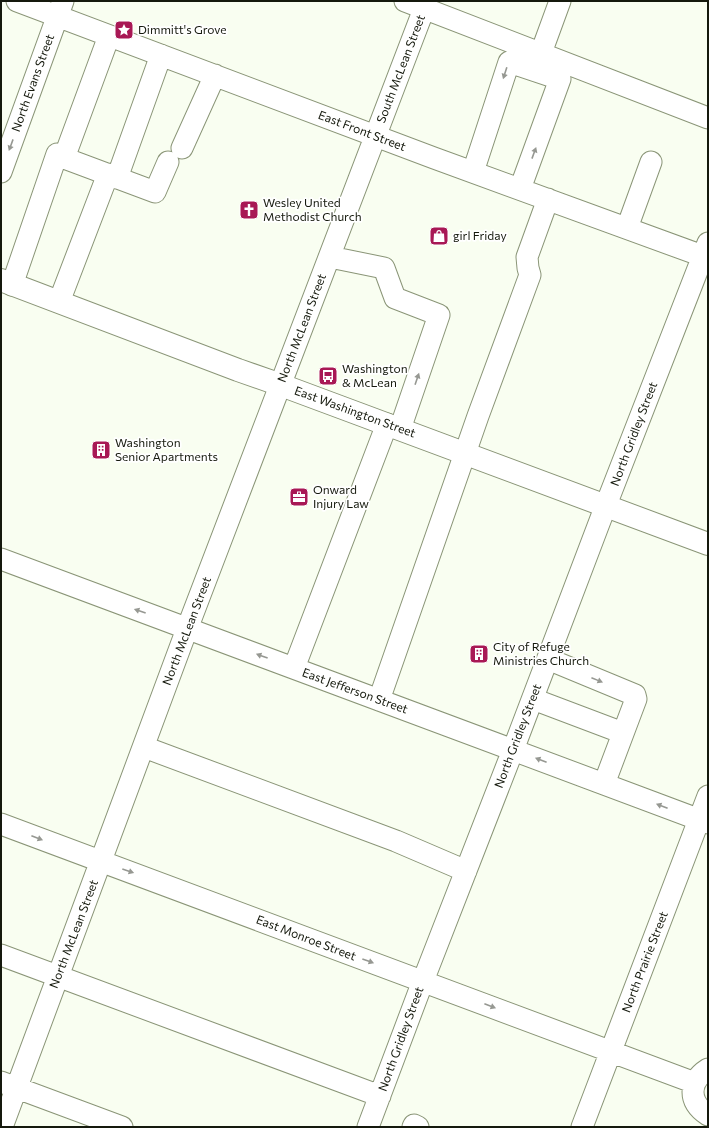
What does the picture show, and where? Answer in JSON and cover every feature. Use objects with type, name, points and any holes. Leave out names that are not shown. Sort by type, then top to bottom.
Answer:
[{"type":"main road","name":"East Washington Street","points":[[7,283],[708,544]]},
{"type":"street","name":"East Front Street","points":[[17,1],[60,8],[109,36],[627,228],[706,253]]},
{"type":"street","points":[[405,1],[426,5],[541,53],[708,118]]},
{"type":"street","points":[[541,53],[560,1]]},
{"type":"street","name":"South McLean Street","points":[[376,136],[426,5]]},
{"type":"street","name":"North Evans Street","points":[[1,172],[60,8]]},
{"type":"street","points":[[64,158],[109,36]]},
{"type":"street","points":[[59,302],[113,176],[162,55]]},
{"type":"street","points":[[473,172],[509,62],[560,79],[520,189]]},
{"type":"street","points":[[7,283],[57,154],[155,192],[215,76]]},
{"type":"street","name":"North McLean Street","points":[[2,1127],[9,1085],[58,977],[187,629],[376,136]]},
{"type":"street","points":[[627,228],[651,162]]},
{"type":"street","points":[[379,700],[465,453],[530,275],[528,268],[528,257],[548,199]]},
{"type":"street","name":"North Gridley Street","points":[[368,1127],[606,506],[706,253]]},
{"type":"street","points":[[294,668],[439,315],[395,298],[384,268],[330,257]]},
{"type":"street","name":"East Jefferson Street","points":[[1,559],[703,822]]},
{"type":"street","points":[[548,659],[635,695],[636,699],[604,784]]},
{"type":"street","points":[[533,699],[623,733]]},
{"type":"street","points":[[144,747],[396,841],[466,871]]},
{"type":"street","name":"North Prairie Street","points":[[582,1127],[703,822],[708,796]]},
{"type":"street","name":"East Monroe Street","points":[[1,824],[611,1051],[702,1076]]},
{"type":"street","points":[[1,955],[380,1096]]},
{"type":"street","points":[[702,1076],[693,1088],[694,1097],[696,1104],[708,1115]]},
{"type":"street","points":[[9,1085],[122,1127]]},
{"type":"street","points":[[413,1127],[414,1125],[418,1127]]},
{"type":"place","name":"Dimmitt's Grove","points":[[124,30]]},
{"type":"place","name":"Wesley United Methodist Church","points":[[249,210]]},
{"type":"place","name":"girl Friday","points":[[439,236]]},
{"type":"place","name":"Washington & McLean","points":[[328,376]]},
{"type":"place","name":"Washington Senior Apartments","points":[[101,450]]},
{"type":"place","name":"Onward Injury Law","points":[[299,497]]},
{"type":"place","name":"City of Refuge Ministries Church","points":[[479,654]]}]
